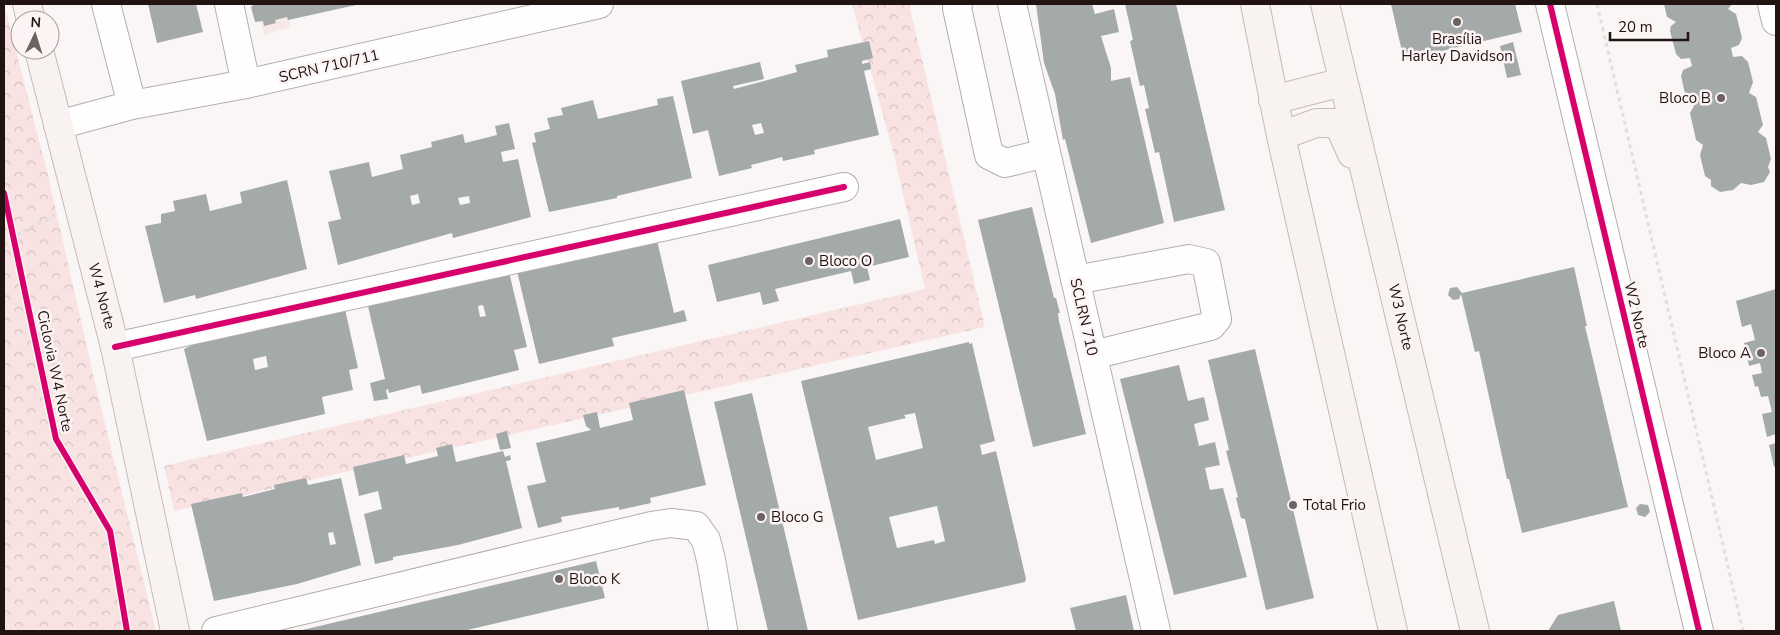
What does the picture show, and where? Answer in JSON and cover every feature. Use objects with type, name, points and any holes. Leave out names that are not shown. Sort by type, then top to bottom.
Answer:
[{"type":"main road","points":[[1255,4],[1273,100],[1393,631]]},
{"type":"main road","name":"W3 Norte","points":[[1325,4],[1475,631]]},
{"type":"main road","name":"W4 Norte","points":[[42,60],[115,347],[175,631]]},
{"type":"main road","points":[[1273,100],[1343,82]]},
{"type":"main road","points":[[1281,136],[1316,123],[1338,123],[1372,199]]},
{"type":"street","points":[[106,4],[132,105]]},
{"type":"street","points":[[229,4],[246,84]]},
{"type":"street","name":"SCRN 710/711","points":[[58,125],[132,105],[246,84],[599,4]]},
{"type":"street","points":[[958,4],[957,8],[989,155],[1005,163],[1046,153]]},
{"type":"street","name":"SCLRN 710","points":[[1012,4],[1156,631]]},
{"type":"street","name":"W2 Norte","points":[[1550,4],[1699,631]]},
{"type":"street","points":[[1772,4],[1776,21]]},
{"type":"street","points":[[115,347],[844,187]]},
{"type":"street","points":[[1075,280],[1189,259],[1206,263],[1217,319],[1211,326],[1093,355]]},
{"type":"street","points":[[216,631],[586,541],[671,523],[696,526],[706,540],[723,629]]},
{"type":"path","points":[[1597,4],[1743,631]]},
{"type":"path","points":[[4,245],[14,236],[77,204]]},
{"type":"path","points":[[12,228],[16,246]]},
{"type":"shaded area","points":[[257,4],[286,4],[291,27],[264,35]]},
{"type":"green space","points":[[4,4],[10,27],[10,60],[18,60],[48,175],[96,387],[156,631],[4,631]]},
{"type":"green space","points":[[852,4],[909,4],[985,327],[174,511],[164,466],[925,289],[893,151]]},
{"type":"building","points":[[148,4],[196,4],[203,32],[157,43]]},
{"type":"building","points":[[254,4],[356,5],[288,20],[287,17],[275,20],[276,23],[264,26],[263,21],[255,22],[251,7]]},
{"type":"building","points":[[1036,4],[1092,4],[1095,14],[1114,9],[1119,32],[1101,36],[1111,68],[1111,81],[1130,77],[1164,223],[1091,243],[1065,139],[1063,140],[1055,94],[1044,63]]},
{"type":"building","points":[[1125,4],[1176,4],[1225,210],[1174,222],[1159,152],[1155,153],[1145,109],[1149,108],[1144,85],[1140,86],[1130,41],[1133,40]]},
{"type":"building","name":"Brasília Harley Davidson","points":[[1391,4],[1515,4],[1522,32],[1404,60]]},
{"type":"building","name":"Bloco B","points":[[1664,4],[1732,4],[1728,9],[1736,14],[1742,38],[1739,45],[1731,48],[1733,57],[1742,56],[1748,62],[1753,82],[1749,93],[1756,97],[1763,125],[1758,132],[1766,138],[1771,159],[1768,167],[1770,172],[1764,182],[1751,185],[1741,183],[1733,190],[1720,192],[1711,186],[1711,180],[1705,176],[1700,155],[1703,145],[1696,140],[1690,113],[1694,106],[1686,98],[1681,76],[1683,70],[1692,66],[1690,58],[1681,59],[1676,54],[1670,31],[1671,26],[1676,22],[1667,17]]},
{"type":"building","points":[[869,41],[873,58],[862,61],[862,64],[870,62],[871,69],[864,71],[879,135],[814,150],[815,154],[783,161],[782,157],[751,165],[752,168],[719,176],[708,130],[693,134],[681,81],[760,62],[764,79],[733,86],[734,89],[797,72],[795,65],[828,57],[827,50]],"holes":[[[761,123],[764,133],[755,135],[752,125]]]},
{"type":"building","points":[[1513,42],[1521,75],[1507,78],[1500,46]]},
{"type":"building","points":[[673,96],[692,178],[617,196],[617,198],[549,212],[532,143],[536,142],[534,133],[550,129],[547,118],[563,115],[561,108],[593,100],[598,119],[658,105],[657,99]]},
{"type":"building","points":[[509,123],[515,149],[501,152],[503,162],[518,159],[531,217],[453,238],[452,233],[338,265],[328,222],[341,219],[329,171],[369,162],[372,177],[403,169],[400,155],[432,147],[431,142],[463,134],[465,143],[497,135],[495,126]],"holes":[[[418,194],[420,203],[412,205],[410,196]],[[469,196],[470,203],[460,205],[458,198]]]},
{"type":"building","points":[[287,180],[307,269],[196,299],[195,295],[164,303],[145,226],[161,223],[161,214],[175,211],[173,201],[206,194],[210,211],[242,203],[240,192]]},
{"type":"building","points":[[1032,207],[1054,298],[1056,298],[1060,313],[1058,313],[1059,321],[1086,434],[1033,447],[978,220]]},
{"type":"building","name":"Bloco O","points":[[900,219],[909,257],[867,267],[870,280],[854,284],[851,271],[775,289],[779,301],[763,305],[760,292],[717,302],[708,265]]},
{"type":"building","points":[[656,236],[674,313],[684,310],[687,321],[612,338],[614,346],[539,364],[516,267]]},
{"type":"building","points":[[1574,267],[1587,326],[1585,326],[1628,507],[1522,533],[1509,479],[1507,479],[1479,351],[1475,352],[1461,294],[1459,299],[1453,300],[1448,295],[1450,288],[1457,287],[1462,293]]},
{"type":"building","points":[[509,272],[527,347],[514,350],[519,370],[422,394],[420,385],[389,393],[388,389],[386,390],[388,399],[374,401],[370,383],[385,379],[367,302]],"holes":[[[483,305],[486,316],[480,317],[478,306]]]},
{"type":"building","name":"Bloco A","points":[[1776,289],[1776,434],[1767,437],[1762,414],[1772,412],[1768,396],[1761,397],[1758,386],[1755,387],[1752,375],[1762,373],[1760,363],[1749,366],[1744,343],[1755,340],[1751,324],[1742,327],[1736,301]]},
{"type":"building","points":[[345,309],[358,368],[349,370],[353,390],[322,397],[325,414],[207,441],[184,349],[205,339]],"holes":[[[266,356],[268,367],[255,370],[253,359]]]},
{"type":"building","points":[[969,342],[969,344],[972,343],[995,441],[980,445],[982,455],[996,451],[1026,579],[1025,582],[858,620],[801,381]],"holes":[[[915,413],[923,448],[876,460],[868,427],[906,418],[904,415]],[[937,506],[945,541],[935,544],[934,540],[897,548],[889,517]]]},
{"type":"building","points":[[1255,349],[1314,598],[1266,610],[1245,519],[1241,518],[1236,498],[1238,497],[1226,451],[1229,450],[1208,360]]},
{"type":"building","points":[[1179,365],[1188,401],[1204,397],[1209,420],[1194,424],[1199,446],[1215,442],[1220,465],[1205,468],[1210,490],[1223,488],[1247,577],[1174,595],[1120,379]]},
{"type":"building","points":[[684,390],[706,485],[650,498],[651,503],[619,510],[619,507],[561,517],[562,522],[538,528],[527,486],[546,482],[536,443],[591,430],[586,426],[583,415],[597,412],[600,428],[633,420],[629,403]]},
{"type":"building","name":"Bloco G","points":[[752,393],[808,631],[768,631],[714,402]]},
{"type":"building","points":[[507,431],[511,448],[500,450],[496,434]]},
{"type":"building","points":[[1776,443],[1776,466],[1774,467],[1769,445]]},
{"type":"building","points":[[452,444],[456,462],[503,451],[505,457],[510,455],[511,460],[506,461],[522,528],[458,545],[393,557],[393,560],[375,564],[364,514],[382,509],[378,491],[359,496],[353,467],[404,455],[406,464],[438,456],[436,448]]},
{"type":"building","points":[[306,478],[308,485],[341,478],[361,565],[297,584],[214,601],[191,504],[242,493],[243,497],[275,489],[274,485]],"holes":[[[333,532],[336,544],[330,545],[328,533]]]},
{"type":"building","points":[[1640,504],[1648,505],[1650,512],[1645,517],[1638,515],[1636,508]]},
{"type":"building","name":"Bloco K","points":[[596,561],[605,598],[463,631],[298,631]]},
{"type":"building","points":[[1126,595],[1134,631],[1076,631],[1070,608]]},
{"type":"building","points":[[1614,601],[1621,631],[1548,631],[1558,615]]},
{"type":"cycle path","points":[[1550,4],[1699,631]]},
{"type":"cycle path","points":[[115,347],[844,187]]},
{"type":"cycle path","name":"Ciclovia W4 Norte","points":[[4,193],[56,439],[110,531],[127,631]]},
{"type":"place","name":"Brasília Harley Davidson","points":[[1457,22]]},
{"type":"place","name":"Bloco B","points":[[1721,98]]},
{"type":"place","name":"Bloco O","points":[[809,261]]},
{"type":"place","name":"Bloco A","points":[[1761,353]]},
{"type":"place","name":"Total Frio","points":[[1293,505]]},
{"type":"place","name":"Bloco G","points":[[761,517]]},
{"type":"place","name":"Bloco K","points":[[559,579]]}]
